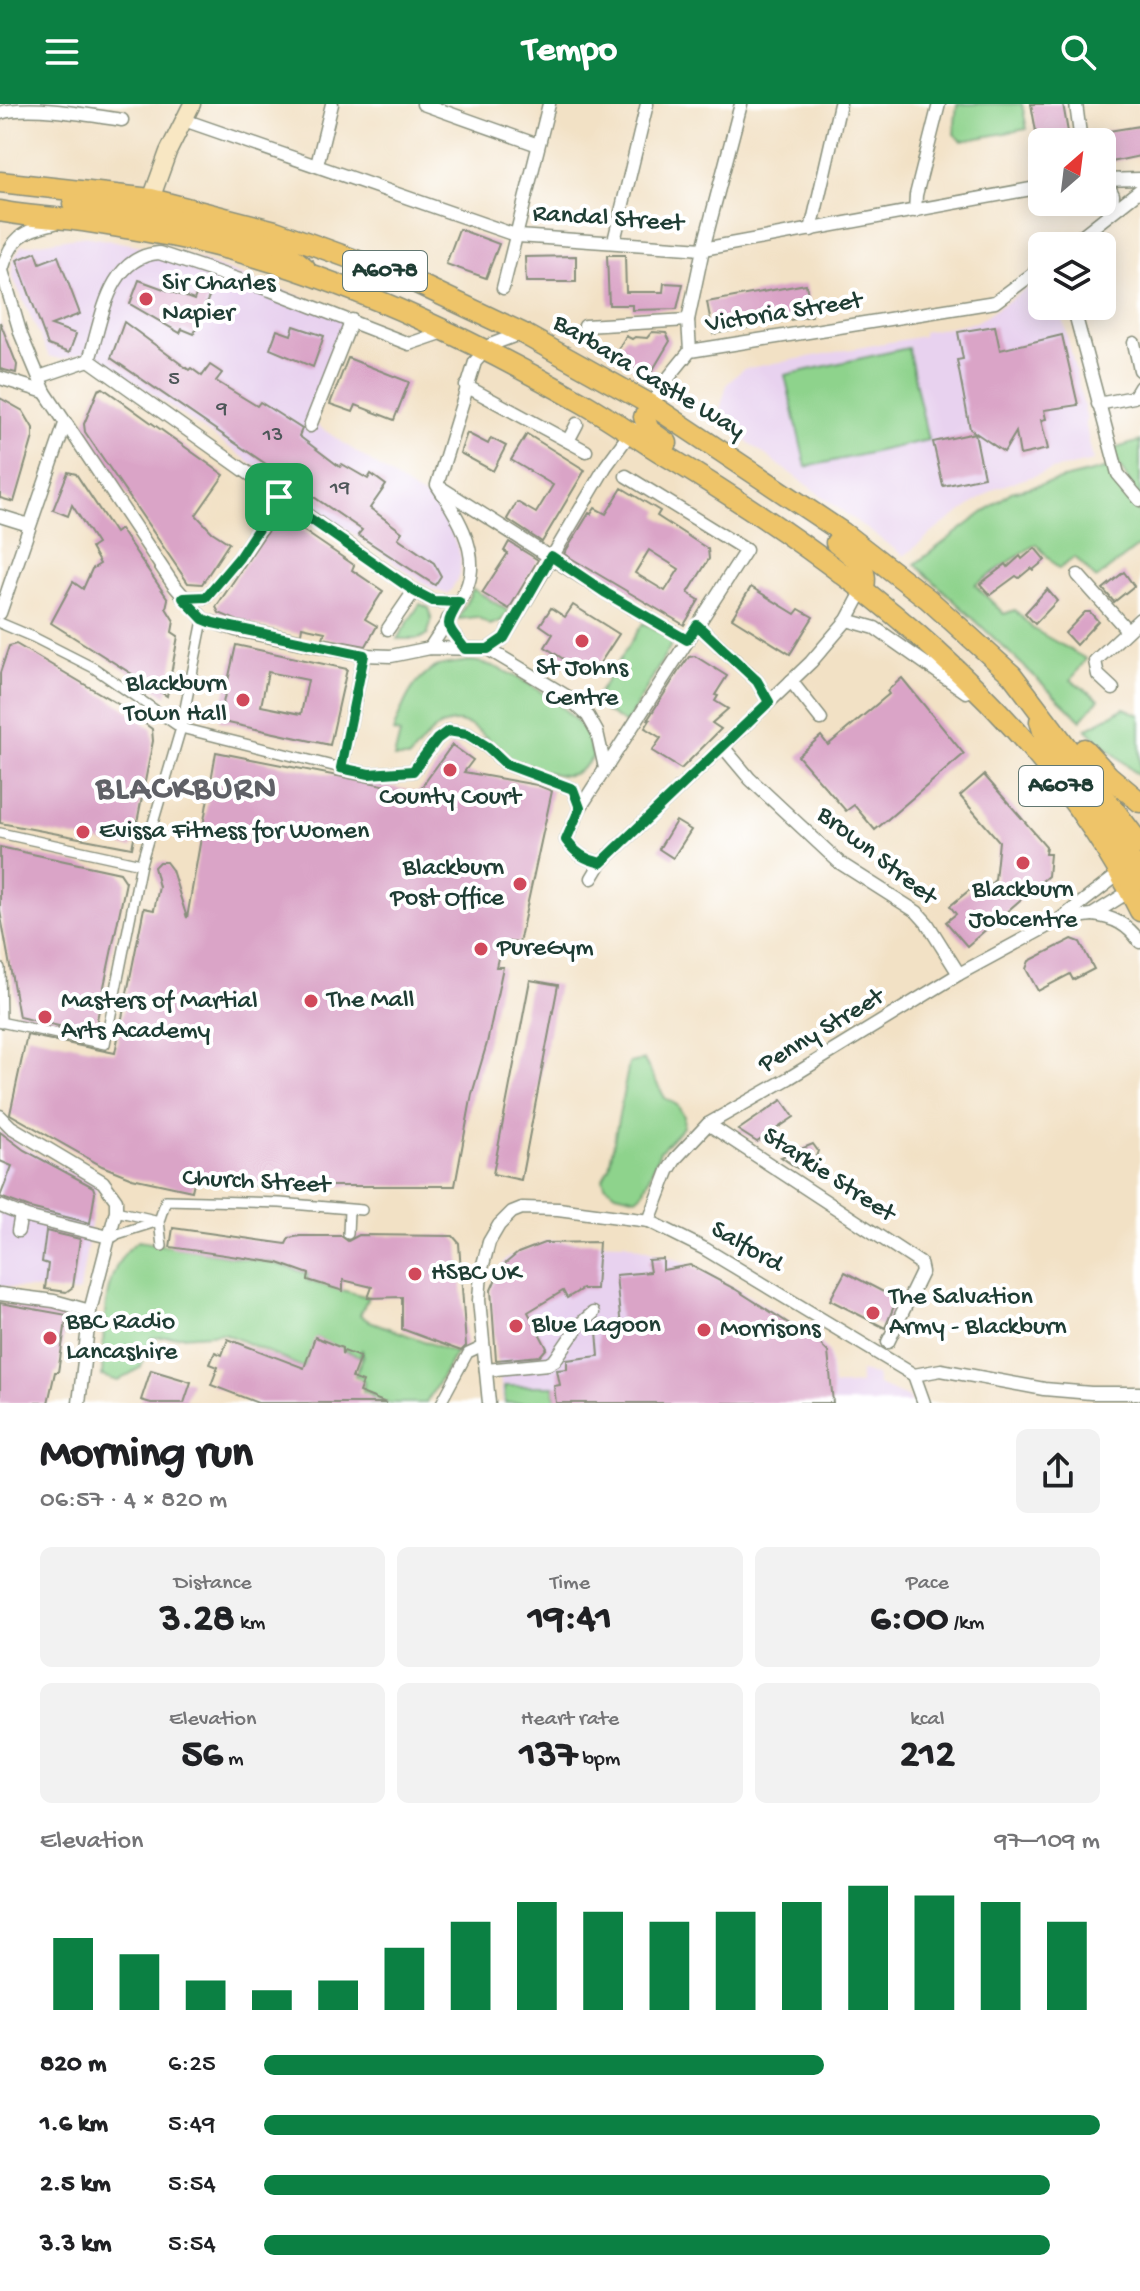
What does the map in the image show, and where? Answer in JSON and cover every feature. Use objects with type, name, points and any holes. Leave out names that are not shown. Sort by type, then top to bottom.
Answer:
[{"type":"highway","name":"Barbara Castle Way","points":[[0,182],[151,199],[275,231],[408,279],[522,333],[649,411],[717,448],[884,562],[1012,675],[1140,844]]},
{"type":"highway","name":"A6078","points":[[0,196],[133,213],[232,233],[283,250],[314,276]]},
{"type":"highway","name":"A6078","points":[[0,211],[203,242],[314,276],[369,296],[447,331],[585,404],[799,541],[929,643],[992,706],[1133,874],[1140,911]]},
{"type":"highway","name":"A6078","points":[[649,411],[649,430],[714,473],[738,500]]},
{"type":"highway","points":[[717,448],[752,484],[815,526],[856,559],[865,572],[863,590]]},
{"type":"highway","points":[[1012,675],[1043,700],[1109,776],[1140,802]]},
{"type":"highway","points":[[1037,706],[1044,738],[1105,820],[1133,874]]},
{"type":"main road","points":[[151,199],[168,152],[192,104]]},
{"type":"street","points":[[317,165],[332,104]]},
{"type":"street","points":[[423,104],[438,106],[538,145]]},
{"type":"street","points":[[503,288],[549,104]]},
{"type":"street","points":[[614,241],[647,104]]},
{"type":"street","points":[[690,351],[688,320],[741,104]]},
{"type":"street","points":[[811,230],[840,104]]},
{"type":"street","points":[[915,211],[916,195],[939,104]]},
{"type":"street","points":[[1076,104],[1079,128]]},
{"type":"street","points":[[0,113],[12,108],[38,106],[122,120]]},
{"type":"street","name":"Randal Street","points":[[184,120],[518,236],[703,249],[1028,190]]},
{"type":"street","points":[[1116,180],[1140,179]]},
{"type":"street","points":[[1116,208],[1140,190]]},
{"type":"street","points":[[1086,232],[1106,216]]},
{"type":"street","points":[[80,221],[53,223],[29,230],[11,246],[1,267],[21,335],[45,392],[65,424],[183,598],[203,622],[364,655],[391,656],[430,648],[488,649],[568,697],[588,716],[597,732],[605,768]]},
{"type":"street","points":[[89,360],[116,276],[128,264],[159,253],[270,290],[409,344],[447,331]]},
{"type":"street","name":"Victoria Street","points":[[488,649],[504,638],[606,466],[690,351],[995,302],[1028,277]]},
{"type":"street","points":[[310,426],[352,320]]},
{"type":"street","points":[[598,341],[591,326],[688,320]]},
{"type":"street","points":[[1077,320],[1118,474],[1140,500]]},
{"type":"street","points":[[430,648],[468,584],[471,557],[459,522],[437,485],[475,362],[483,350],[522,333]]},
{"type":"street","points":[[1134,343],[1140,370]]},
{"type":"street","points":[[39,377],[89,360]]},
{"type":"street","points":[[89,360],[414,591],[433,601],[459,602]]},
{"type":"street","points":[[0,378],[45,392]]},
{"type":"street","points":[[466,386],[586,451]]},
{"type":"street","points":[[1098,404],[1134,397],[1140,387]]},
{"type":"street","points":[[0,613],[65,424]]},
{"type":"street","points":[[568,441],[577,424]]},
{"type":"street","points":[[641,486],[649,473]]},
{"type":"street","points":[[601,863],[585,859],[566,840],[580,808],[746,550],[626,476]]},
{"type":"street","points":[[437,485],[606,593],[687,640]]},
{"type":"street","points":[[183,598],[206,597],[239,558],[279,497]]},
{"type":"street","points":[[0,516],[29,525]]},
{"type":"street","points":[[1078,575],[1127,630]]},
{"type":"street","points":[[592,878],[601,863],[811,662],[847,620],[863,590]]},
{"type":"street","points":[[388,629],[414,591]]},
{"type":"street","points":[[448,619],[449,628],[465,649]]},
{"type":"street","points":[[1113,689],[1098,675],[1095,661],[1140,619]]},
{"type":"street","points":[[847,620],[875,628],[976,699],[992,706]]},
{"type":"street","points":[[0,968],[0,1022],[105,1044],[141,864],[181,728],[203,622]]},
{"type":"street","points":[[0,623],[94,668],[181,728],[369,774],[413,771],[437,739],[448,731],[467,734],[488,747],[506,764],[573,789],[580,808]]},
{"type":"street","points":[[697,625],[757,681],[769,702]]},
{"type":"street","points":[[341,768],[364,655]]},
{"type":"street","points":[[791,681],[821,719]]},
{"type":"street","name":"Brown Street","points":[[724,748],[750,779],[840,863],[917,912],[959,974]]},
{"type":"street","points":[[0,833],[141,864]]},
{"type":"street","name":"Penny Street","points":[[1059,920],[1092,915],[1133,874]]},
{"type":"street","name":"Penny Street","points":[[649,1221],[668,1171],[708,1124],[1133,874]]},
{"type":"street","points":[[1092,915],[1121,923],[1140,942]]},
{"type":"street","points":[[0,1116],[11,1127],[92,1175],[111,1190],[116,1200],[118,1212],[90,1311],[79,1403]]},
{"type":"street","name":"Starkie Street","points":[[708,1124],[914,1259],[922,1268],[888,1342]]},
{"type":"street","name":"Church Street","points":[[118,1212],[159,1221],[166,1200],[280,1203],[362,1210]]},
{"type":"street","points":[[0,1206],[112,1236],[159,1221],[162,1246]]},
{"type":"street","name":"Salford","points":[[483,1346],[479,1300],[481,1272],[489,1242],[499,1225],[512,1212],[522,1208],[558,1209],[649,1221],[717,1256],[914,1375]]},
{"type":"street","points":[[348,1234],[349,1210]]},
{"type":"street","points":[[18,1231],[21,1214]]},
{"type":"street","points":[[0,1294],[54,1301],[90,1311]]},
{"type":"street","points":[[486,1370],[548,1364],[555,1360],[579,1325],[593,1313]]},
{"type":"street","points":[[441,1403],[468,1353],[483,1346],[489,1403]]},
{"type":"street","points":[[924,1403],[914,1375],[941,1370],[1044,1389],[1140,1393]]},
{"type":"shaded area","points":[[84,236],[178,252],[348,314],[308,419],[436,503],[444,513],[461,557],[460,574],[451,590],[447,594],[432,589],[111,365],[83,353],[61,359],[49,356],[13,278],[12,263],[21,246]]},
{"type":"shaded area","points":[[1028,288],[1028,320],[1063,320],[1087,420],[1093,461],[996,488],[904,556],[727,427],[722,418],[720,409],[727,384],[743,369],[923,336],[923,332],[976,322]]},
{"type":"shaded area","points":[[0,1130],[97,1189],[80,1290],[76,1293],[0,1286]]},
{"type":"shaded area","points":[[547,1241],[625,1243],[690,1264],[740,1290],[819,1341],[829,1352],[833,1386],[860,1384],[860,1372],[876,1375],[878,1385],[907,1397],[911,1403],[503,1403],[491,1301],[492,1285],[498,1269],[508,1257]]},
{"type":"green space","points":[[957,104],[1022,104],[1027,129],[962,141],[954,134]]},
{"type":"green space","points":[[908,348],[928,440],[806,467],[785,375]]},
{"type":"green space","points":[[1140,441],[1140,500],[1110,450]]},
{"type":"green space","points":[[1112,467],[1117,487],[1140,514],[1140,545],[1096,579],[1075,557],[1059,569],[1036,544],[975,585],[1004,614],[1015,610],[1033,629],[1086,659],[1071,680],[1099,699],[1081,720],[915,564],[1011,492]]},
{"type":"green space","points":[[473,589],[508,611],[501,621],[490,625],[477,617],[458,619]]},
{"type":"green space","points":[[420,604],[429,608],[430,612],[427,635],[419,639],[397,639]]},
{"type":"green space","points":[[643,623],[674,640],[626,724],[604,710],[598,694]]},
{"type":"green space","points":[[469,661],[514,676],[561,707],[584,731],[593,757],[582,769],[572,774],[547,772],[512,761],[480,732],[464,723],[455,722],[435,730],[409,758],[394,758],[400,734],[393,732],[404,704],[420,679],[436,667]]},
{"type":"green space","points":[[1124,708],[1140,715],[1140,777],[1086,729]]},
{"type":"green space","points":[[644,1060],[665,1098],[677,1105],[684,1116],[683,1127],[660,1151],[643,1192],[636,1198],[616,1193],[605,1185],[603,1178],[609,1167],[629,1063]]},
{"type":"green space","points":[[138,1241],[273,1263],[309,1274],[308,1281],[368,1297],[360,1315],[367,1320],[456,1353],[426,1403],[370,1403],[373,1395],[363,1391],[364,1381],[355,1376],[363,1356],[362,1349],[360,1357],[316,1338],[304,1368],[224,1333],[151,1338],[141,1367],[118,1381],[102,1376],[104,1321],[110,1284],[125,1253]]},
{"type":"green space","points":[[504,1386],[554,1386],[556,1403],[505,1403]]},
{"type":"building","points":[[1031,104],[1063,104],[1067,128],[1035,128]]},
{"type":"building","points":[[1140,126],[1140,156],[1116,161],[1116,130]]},
{"type":"building","points":[[459,229],[499,244],[486,278],[446,264]]},
{"type":"building","points":[[36,252],[40,263],[58,256],[80,314],[51,325],[76,334],[69,353],[48,345],[17,260]]},
{"type":"building","points":[[607,255],[625,255],[626,292],[663,292],[664,283],[683,284],[677,309],[632,310],[632,305],[609,305]]},
{"type":"building","points":[[576,256],[576,282],[526,282],[525,257]]},
{"type":"building","points":[[139,280],[194,300],[198,290],[210,294],[194,334],[182,329],[180,333],[130,304]]},
{"type":"building","points":[[806,284],[812,316],[713,334],[707,302]]},
{"type":"building","points":[[0,322],[17,365],[16,373],[0,369]]},
{"type":"building","points":[[124,322],[189,370],[191,368],[202,376],[210,365],[222,373],[216,381],[257,406],[260,402],[302,429],[299,436],[340,467],[342,464],[368,479],[371,474],[386,485],[370,508],[402,532],[398,538],[434,563],[441,576],[435,585],[358,535],[362,530],[111,358]]},
{"type":"building","points":[[294,326],[324,336],[313,367],[270,349],[277,330],[291,335]]},
{"type":"building","points":[[995,326],[1000,350],[1062,335],[1078,405],[1044,410],[1046,419],[1041,420],[1048,449],[1020,455],[1016,432],[1004,452],[970,429],[957,360],[963,359],[958,332]]},
{"type":"building","points":[[652,332],[666,333],[670,341],[648,378],[614,356],[626,336],[632,339],[647,338]]},
{"type":"building","points":[[348,358],[409,382],[394,420],[356,405],[353,412],[330,404]]},
{"type":"building","points":[[103,388],[224,475],[196,515],[212,532],[229,543],[202,584],[188,583],[85,432],[84,424],[98,390]]},
{"type":"building","points":[[0,398],[23,411],[33,428],[14,502],[0,498]]},
{"type":"building","points":[[467,433],[488,444],[491,438],[506,446],[493,471],[460,453]]},
{"type":"building","points":[[975,433],[984,477],[943,486],[933,442]]},
{"type":"building","points":[[527,434],[585,470],[542,542],[507,519],[517,502],[536,513],[553,485],[511,460]]},
{"type":"building","points":[[68,472],[76,474],[115,533],[120,529],[168,599],[166,608],[174,621],[172,632],[178,636],[167,696],[51,623],[73,582],[83,589],[92,569],[100,564],[91,548],[97,544],[72,505],[68,516],[53,510]]},
{"type":"building","points":[[622,488],[660,511],[657,516],[708,549],[709,559],[688,593],[699,600],[684,625],[564,554],[589,513],[595,508],[606,514]],"holes":[[[649,550],[679,569],[665,591],[635,573]]]},
{"type":"building","points":[[279,514],[354,565],[352,570],[383,591],[365,619],[377,626],[366,646],[323,638],[325,632],[302,627],[301,634],[238,621],[219,613],[216,607]]},
{"type":"building","points":[[509,542],[538,560],[509,609],[482,593],[508,553],[504,551]]},
{"type":"building","points":[[1035,548],[1045,560],[1033,570],[1031,568],[1019,578],[1016,576],[990,595],[980,584],[1006,564],[1008,567]]},
{"type":"building","points":[[1124,572],[1134,586],[1114,602],[1103,589]]},
{"type":"building","points":[[751,587],[795,614],[799,609],[813,617],[790,654],[732,618]]},
{"type":"building","points":[[1047,589],[1057,601],[1035,624],[1025,613]]},
{"type":"building","name":"St Johns Centre","points":[[573,605],[619,634],[591,677],[545,647],[553,634],[540,625],[551,608],[565,617]]},
{"type":"building","points":[[1085,612],[1090,612],[1098,621],[1076,645],[1065,633]]},
{"type":"building","points":[[16,644],[123,707],[152,729],[153,741],[132,848],[0,823],[0,673],[9,646]]},
{"type":"building","name":"Blackburn Town Hall","points":[[236,645],[347,669],[330,745],[219,721]],"holes":[[[268,672],[308,680],[301,714],[261,706]]]},
{"type":"building","points":[[695,656],[727,676],[715,695],[718,696],[715,701],[728,709],[712,723],[721,729],[681,769],[652,751],[661,738],[645,728],[678,672],[689,657]]},
{"type":"building","points":[[902,678],[964,754],[875,830],[854,805],[846,811],[798,756],[821,736],[828,745],[889,694],[887,691]]},
{"type":"building","name":"The Mall","points":[[452,745],[473,760],[464,772],[537,785],[552,791],[519,943],[502,941],[496,967],[503,967],[487,1043],[472,1094],[455,1186],[238,1186],[210,1177],[195,1178],[192,1191],[132,1178],[102,1166],[10,1114],[27,1035],[115,1053],[144,908],[154,910],[159,887],[154,867],[159,862],[166,862],[172,870],[187,918],[216,752],[418,792]]},
{"type":"building","name":"Blackburn Jobcentre","points":[[984,775],[1046,846],[1045,854],[1050,854],[1048,876],[967,946],[946,922],[956,914],[950,906],[972,888],[978,895],[995,880],[999,841],[960,796]]},
{"type":"building","points":[[676,821],[691,830],[673,858],[659,849]]},
{"type":"building","points":[[0,847],[120,873],[126,882],[94,1034],[19,1017],[0,911]]},
{"type":"building","points":[[1072,939],[1080,942],[1094,969],[1073,980],[1070,974],[1038,991],[1026,969],[1029,961]]},
{"type":"building","points":[[530,980],[558,985],[521,1180],[493,1174]]},
{"type":"building","points":[[782,1100],[794,1117],[757,1142],[738,1130]]},
{"type":"building","points":[[0,1132],[24,1150],[93,1187],[95,1193],[90,1223],[0,1197],[12,1166],[0,1161]]},
{"type":"building","points":[[813,1144],[818,1151],[815,1159],[797,1168],[781,1157]]},
{"type":"building","points":[[173,1228],[286,1244],[289,1238],[300,1236],[341,1236],[348,1241],[359,1235],[453,1236],[459,1243],[466,1346],[461,1351],[402,1329],[402,1297],[368,1298],[372,1287],[343,1280],[343,1291],[308,1280],[309,1274],[278,1263],[170,1247]]},
{"type":"building","points":[[46,1231],[80,1239],[73,1287],[66,1292],[45,1289],[48,1264],[42,1262]]},
{"type":"building","points":[[599,1242],[596,1289],[582,1289],[567,1298],[563,1291],[528,1312],[547,1348],[540,1356],[496,1360],[491,1290],[501,1267],[518,1253],[544,1243]]},
{"type":"building","name":"Morrisons","points":[[663,1259],[663,1270],[690,1265],[735,1289],[818,1342],[828,1352],[833,1403],[556,1403],[554,1386],[560,1385],[557,1370],[567,1369],[567,1360],[599,1356],[597,1331],[621,1328],[616,1275],[650,1272],[648,1260]]},
{"type":"building","name":"The Salvation Army - Blackburn","points":[[845,1272],[897,1299],[885,1328],[830,1300]]},
{"type":"building","points":[[0,1303],[67,1315],[58,1372],[55,1372],[48,1403],[0,1403]]},
{"type":"building","points":[[315,1337],[342,1348],[342,1355],[344,1351],[360,1357],[352,1378],[363,1382],[359,1392],[386,1403],[258,1403],[211,1385],[218,1367],[210,1364],[215,1352],[222,1355],[228,1339],[304,1368]]},
{"type":"building","points":[[151,1370],[191,1382],[184,1403],[141,1400]]},
{"type":"place","name":"Sir Charles Napier","points":[[146,299]]},
{"type":"place","name":"St Johns Centre","points":[[582,641]]},
{"type":"place","name":"Blackburn Town Hall","points":[[243,700]]},
{"type":"place","name":"County Court","points":[[450,770]]},
{"type":"place","name":"Evissa Fitness for Women","points":[[83,832]]},
{"type":"place","name":"Blackburn Jobcentre","points":[[1023,863]]},
{"type":"place","name":"Blackburn Post Office","points":[[520,884]]},
{"type":"place","name":"PureGym","points":[[481,949]]},
{"type":"place","name":"The Mall","points":[[311,1001]]},
{"type":"place","name":"Masters of Martial Arts Academy","points":[[45,1017]]},
{"type":"place","name":"HSBC UK","points":[[415,1274]]},
{"type":"place","name":"The Salvation Army - Blackburn","points":[[873,1313]]},
{"type":"place","name":"Blue Lagoon","points":[[516,1326]]},
{"type":"place","name":"Morrisons","points":[[704,1330]]},
{"type":"place","name":"BBC Radio Lancashire","points":[[50,1338]]},
{"type":"district","name":"BLACKBURN","points":[[187,791]]},
{"type":"route","points":[[279,497],[414,591],[433,601],[459,602],[448,619],[449,628],[465,649],[488,649],[504,638],[551,556],[606,593],[687,640],[697,625],[757,681],[769,702],[601,863],[585,859],[566,840],[580,808],[573,789],[506,764],[488,747],[467,734],[448,731],[437,739],[413,771],[369,774],[341,768],[364,655],[213,623],[203,619],[183,598],[206,597],[239,558],[279,497]]}]
